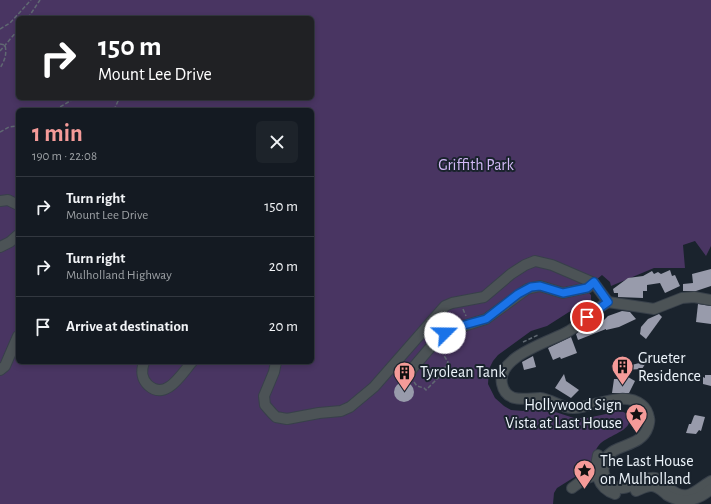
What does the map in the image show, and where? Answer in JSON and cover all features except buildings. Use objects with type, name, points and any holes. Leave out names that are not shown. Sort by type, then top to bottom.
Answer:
[{"type":"street","points":[[0,201],[8,200],[16,205]]},
{"type":"street","points":[[0,247],[16,237]]},
{"type":"street","points":[[276,364],[274,372],[264,396],[265,405],[276,417],[286,419],[341,411],[350,407],[381,380],[442,308],[448,304],[484,297],[511,274],[535,261],[594,282],[608,302]]},
{"type":"street","points":[[408,377],[412,369],[443,335],[457,327],[486,319],[518,294],[531,287],[540,286],[563,293],[587,288],[594,282]]},
{"type":"street","points":[[711,300],[694,297],[682,298],[654,309],[608,302],[569,331],[531,348],[510,364],[503,372],[502,377],[503,387],[510,396],[514,398],[543,398],[570,408],[628,399],[642,405],[647,411],[650,421],[647,431],[639,440],[616,450],[606,459],[603,469],[604,473],[610,484],[616,488],[626,488],[648,478],[656,478],[661,480],[675,494],[688,496],[711,481]]},
{"type":"street","points":[[0,370],[5,366],[16,341]]},
{"type":"street","points":[[144,364],[142,371],[144,379],[152,388],[160,390],[171,386],[190,364]]},
{"type":"street","points":[[598,455],[596,475],[603,486],[613,493],[628,494],[647,486],[652,486],[662,490],[670,498],[686,503],[696,500],[711,489]]},
{"type":"street","points":[[572,488],[584,479],[596,475]]},
{"type":"path","points":[[17,16],[31,0]]},
{"type":"path","points":[[29,16],[40,0]]},
{"type":"path","points":[[0,29],[10,24],[16,17]]},
{"type":"path","points":[[0,51],[16,32]]},
{"type":"path","points":[[0,44],[5,45]]},
{"type":"path","points":[[0,68],[7,52],[5,45]]},
{"type":"path","points":[[58,108],[72,100]]},
{"type":"path","points":[[0,132],[9,127],[16,126]]},
{"type":"path","points":[[458,302],[467,317],[470,317]]},
{"type":"path","points":[[518,346],[540,334]]},
{"type":"path","points":[[408,377],[411,378],[417,386],[426,390],[441,375],[448,362],[439,348],[439,341],[443,335]]},
{"type":"green space","name":"Griffith Park","points":[[0,0],[711,0],[711,246],[706,256],[695,241],[683,245],[685,268],[654,268],[611,286],[610,282],[602,275],[585,289],[591,295],[591,300],[586,306],[569,312],[547,326],[531,331],[498,355],[489,369],[488,384],[495,398],[511,410],[523,411],[540,407],[574,418],[587,418],[620,411],[626,413],[629,418],[629,423],[623,430],[599,445],[589,468],[557,488],[554,493],[553,504],[0,504]]},
{"type":"place","name":"Grueter Residence","points":[[622,386]]},
{"type":"place","name":"Tyrolean Tank","points":[[404,392]]},
{"type":"place","name":"Hollywood Sign Vista at Last House","points":[[637,434]]},
{"type":"place","name":"The Last House on Mulholland","points":[[584,490]]},
{"type":"route","points":[[445,333],[457,327],[486,319],[518,294],[535,286],[544,287],[557,293],[563,293],[574,292],[587,288],[594,282],[608,302],[587,317]]}]
